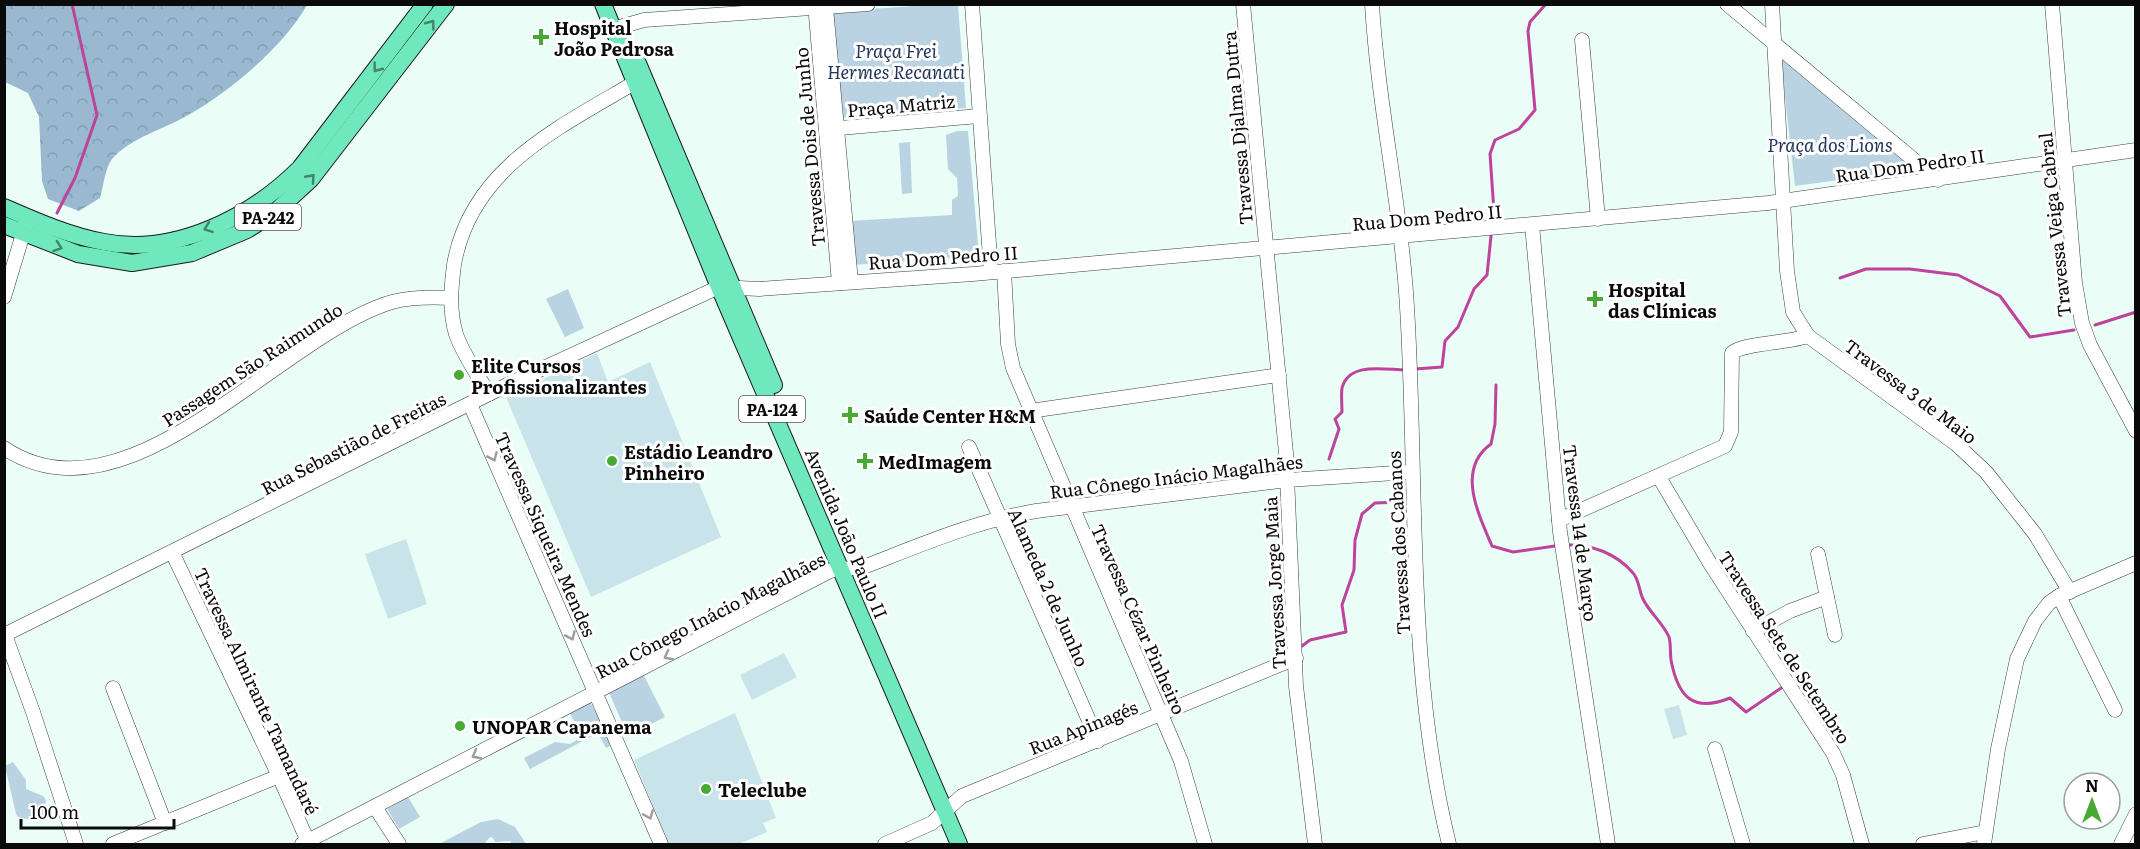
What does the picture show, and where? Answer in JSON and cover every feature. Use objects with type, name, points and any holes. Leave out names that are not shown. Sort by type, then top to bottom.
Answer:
[{"type":"main road","name":"PA-242","points":[[352,115],[424,4]]},
{"type":"main road","name":"PA-242","points":[[4,207],[25,225],[78,254],[132,262],[192,253],[220,242],[265,219],[289,191],[300,168],[352,115],[446,4]]},
{"type":"main road","name":"Avenida João Paulo II","points":[[603,4],[617,27],[949,808],[970,844]]},
{"type":"main road","name":"Avenida João Paulo II","points":[[614,4],[617,27],[634,84],[726,288]]},
{"type":"main road","name":"PA-242","points":[[4,225],[25,225],[98,241],[132,244],[175,240],[217,225],[289,191]]},
{"type":"main road","points":[[132,244],[132,262]]},
{"type":"main road","name":"Avenida João Paulo II","points":[[949,808],[959,844]]},
{"type":"street","points":[[617,27],[662,18],[868,4]]},
{"type":"street","name":"Travessa Cézar Pinheiro","points":[[972,4],[979,116],[1009,352],[1030,411],[1070,506],[1162,714],[1186,776],[1205,844]]},
{"type":"street","name":"Travessa Djalma Dutra","points":[[1243,4],[1266,248]]},
{"type":"street","name":"Travessa dos Cabanos","points":[[1371,4],[1383,117],[1401,237],[1407,309],[1411,472],[1428,731],[1449,844]]},
{"type":"street","points":[[1727,4],[1938,180]]},
{"type":"street","name":"Travessa 3 de Maio","points":[[1772,4],[1790,299],[1800,326],[1808,336],[1956,444],[1986,472],[2035,534],[2065,594],[2115,710]]},
{"type":"street","name":"Travessa Veiga Cabral","points":[[2052,4],[2075,283],[2082,323],[2098,363],[2136,430]]},
{"type":"street","name":"Travessa Dois de Junho","points":[[820,6],[845,283]]},
{"type":"street","points":[[1582,40],[1598,219]]},
{"type":"street","points":[[489,394],[457,335],[451,298],[456,258],[469,217],[491,183],[534,143],[634,84]]},
{"type":"street","name":"Praça Matriz","points":[[832,129],[979,116]]},
{"type":"street","name":"Rua Dom Pedro II","points":[[726,288],[759,289],[997,271],[1401,237],[1784,201],[2136,150]]},
{"type":"street","points":[[4,297],[25,225]]},
{"type":"street","name":"Travessa 14 de Março","points":[[1532,225],[1559,520],[1608,844]]},
{"type":"street","name":"Travessa Jorge Maia","points":[[1266,248],[1287,480],[1299,717],[1315,844]]},
{"type":"street","name":"Rua Sebastião de Freitas","points":[[5,635],[489,394],[726,288]]},
{"type":"street","name":"Passagem São Raimundo","points":[[4,448],[26,459],[52,466],[76,468],[135,454],[191,428],[320,340],[369,311],[410,299],[451,298]]},
{"type":"street","points":[[1559,520],[1718,450],[1729,440],[1731,357],[1735,350],[1784,343],[1808,336]]},
{"type":"street","points":[[1030,411],[1279,375]]},
{"type":"street","name":"Travessa Siqueira Mendes","points":[[470,404],[661,844]]},
{"type":"street","name":"Alameda 2 de Junho","points":[[969,447],[998,518],[1098,741]]},
{"type":"street","name":"Rua Cônego Inácio Magalhães","points":[[306,844],[825,573],[866,566],[925,541],[998,518],[1070,506],[1287,480],[1411,472]]},
{"type":"street","name":"Travessa Sete de Setembro","points":[[1659,477],[1753,631],[1833,753],[1846,785],[1862,844]]},
{"type":"street","name":"Travessa Almirante Tamandaré","points":[[172,552],[279,776],[306,844]]},
{"type":"street","points":[[1818,554],[1835,635]]},
{"type":"street","points":[[1923,844],[1984,838],[1998,749],[2017,659],[2035,621],[2049,603],[2136,563]]},
{"type":"street","points":[[1753,631],[1790,611],[1827,597]]},
{"type":"street","points":[[5,635],[76,844]]},
{"type":"street","name":"Rua Apinagés","points":[[885,844],[932,823],[969,793],[1296,658]]},
{"type":"street","points":[[113,688],[165,823]]},
{"type":"street","points":[[1715,749],[1743,844]]},
{"type":"street","points":[[113,844],[279,776]]},
{"type":"street","points":[[375,807],[399,844]]},
{"type":"street","points":[[2121,844],[2136,814]]},
{"type":"green space","points":[[5,4],[307,5],[283,38],[233,85],[179,120],[135,141],[119,152],[108,167],[100,198],[79,211],[48,199],[42,181],[39,117],[28,93],[5,82]]},
{"type":"green space","name":"Praça Frei Hermes Recanati","points":[[958,5],[966,108],[839,118],[828,12]]},
{"type":"green space","name":"Praça dos Lions","points":[[1787,58],[1914,168],[1913,170],[1795,186],[1781,61]]},
{"type":"green space","points":[[957,131],[968,131],[979,256],[852,265],[849,221],[952,215],[952,200],[958,196],[957,178],[948,169],[946,135]]},
{"type":"green space","points":[[910,142],[912,193],[902,194],[899,143]]},
{"type":"green space","points":[[568,289],[584,328],[565,337],[546,299]]},
{"type":"green space","points":[[642,672],[665,717],[628,736],[608,690]]},
{"type":"green space","points":[[589,700],[613,745],[606,748],[598,733],[530,769],[524,758],[555,742],[570,744],[599,727],[597,722],[577,728],[569,711]]},
{"type":"green space","points":[[13,762],[26,780],[26,789],[43,796],[46,800],[41,820],[18,817],[16,814],[5,766]]},
{"type":"green space","points":[[408,797],[420,817],[399,829],[387,809]]},
{"type":"green space","points":[[498,819],[515,827],[526,844],[512,844],[510,841],[495,842],[490,837],[484,844],[439,844],[481,822]]},
{"type":"shaded area","name":"Estádio Leandro Pinheiro","points":[[597,353],[608,382],[650,362],[721,537],[591,597],[506,397]]},
{"type":"shaded area","points":[[406,539],[427,604],[388,619],[365,554]]},
{"type":"shaded area","points":[[784,653],[797,677],[752,700],[740,675]]},
{"type":"shaded area","points":[[1679,705],[1687,735],[1673,739],[1664,709]]},
{"type":"shaded area","name":"Teleclube","points":[[735,713],[776,818],[763,823],[767,832],[739,844],[669,844],[634,760]]},
{"type":"waterway","points":[[57,213],[75,178],[97,115],[72,4]]},
{"type":"waterway","points":[[1494,212],[1490,154],[1495,140],[1519,129],[1535,110],[1528,31],[1530,22],[1546,4]]},
{"type":"waterway","points":[[1415,369],[1442,367],[1445,341],[1458,327],[1474,289],[1487,275],[1491,236]]},
{"type":"waterway","points":[[1840,278],[1866,269],[1910,269],[1958,275],[2000,296],[2030,337],[2074,330]]},
{"type":"waterway","points":[[2095,325],[2136,312]]},
{"type":"waterway","points":[[1329,459],[1339,429],[1335,419],[1342,412],[1342,388],[1346,379],[1360,370],[1405,370]]},
{"type":"waterway","points":[[1496,385],[1495,424],[1491,444],[1480,454],[1474,466],[1472,479],[1476,506],[1481,520],[1492,546],[1513,552],[1555,546]]},
{"type":"waterway","points":[[1302,646],[1310,640],[1346,632],[1342,605],[1354,570],[1355,540],[1362,514],[1375,503],[1402,502],[1401,476]]},
{"type":"waterway","points":[[1567,545],[1595,548],[1612,556],[1627,566],[1637,578],[1646,604],[1669,637],[1674,673],[1678,684],[1689,698],[1706,704],[1730,698],[1746,712],[1784,686]]},
{"type":"place","name":"Hospital João Pedrosa","points":[[541,37]]},
{"type":"place","name":"Hospital das Clínicas","points":[[1595,299]]},
{"type":"place","name":"Elite Cursos Profissionalizantes","points":[[459,375]]},
{"type":"place","name":"Saúde Center H&M","points":[[850,415]]},
{"type":"place","name":"Estádio Leandro Pinheiro","points":[[612,461]]},
{"type":"place","name":"MedImagem","points":[[865,461]]},
{"type":"place","name":"UNOPAR Capanema","points":[[460,726]]},
{"type":"place","name":"Teleclube","points":[[706,789]]}]
